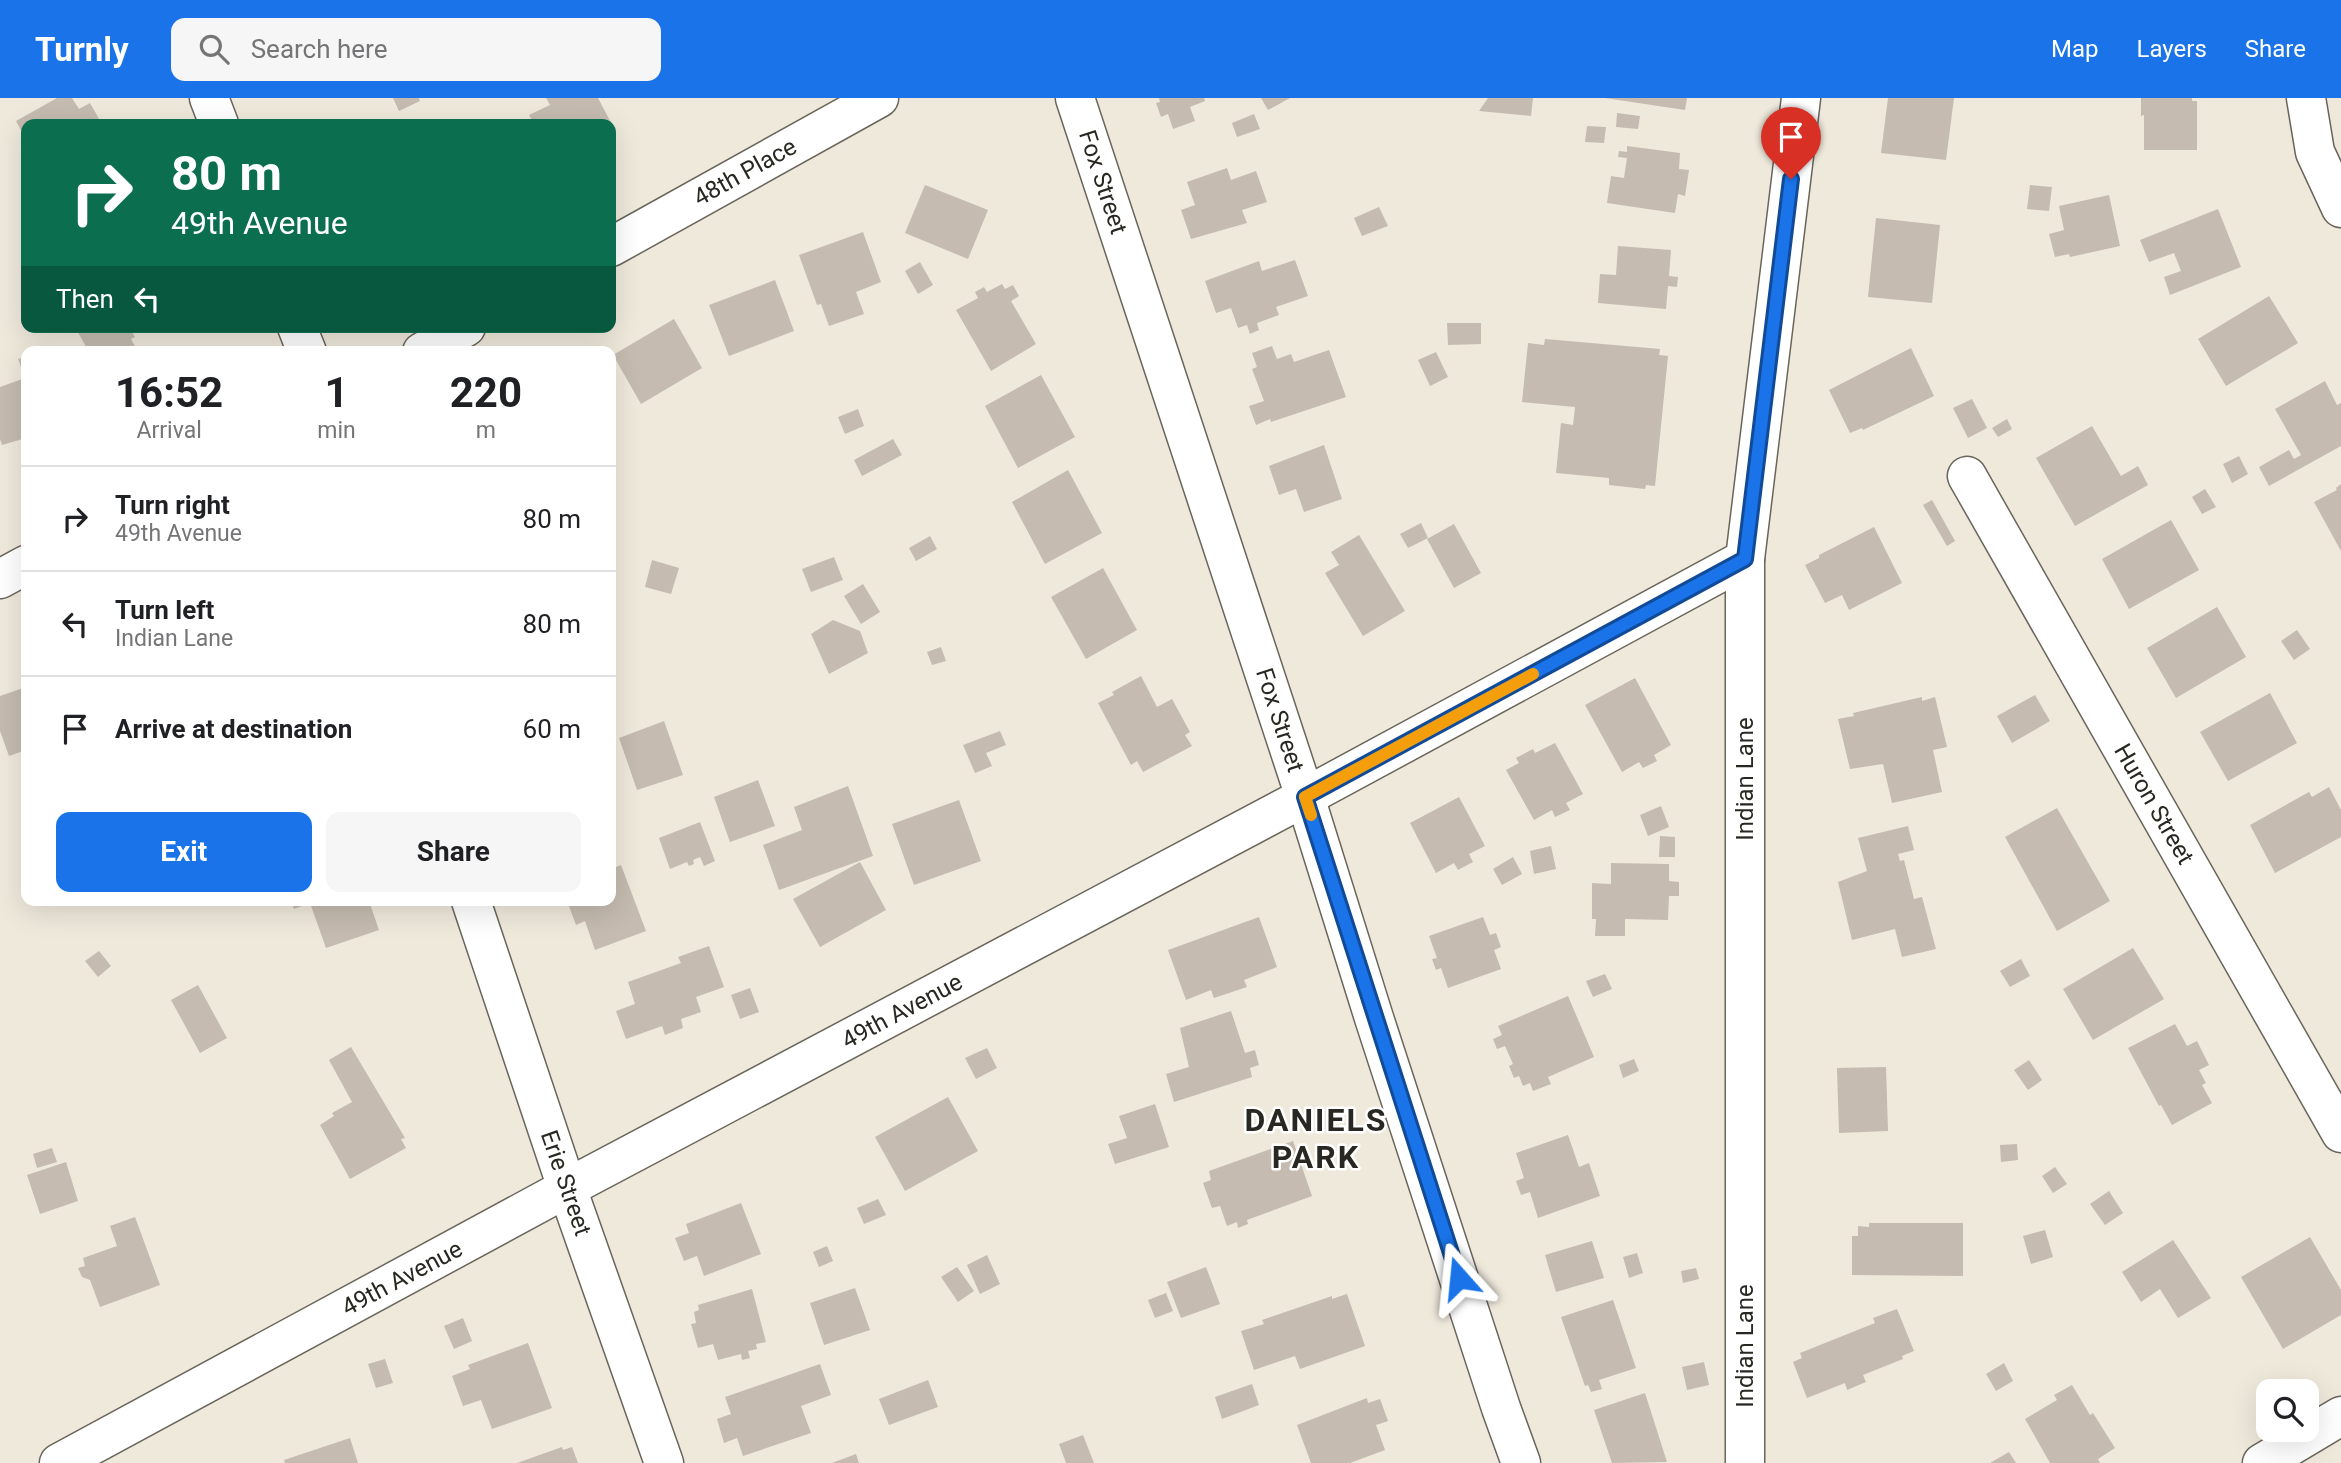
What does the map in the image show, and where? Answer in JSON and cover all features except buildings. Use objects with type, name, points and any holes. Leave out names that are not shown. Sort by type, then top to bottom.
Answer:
[{"type":"street","points":[[209,98],[217,119]]},
{"type":"street","name":"48th Place","points":[[616,244],[879,98]]},
{"type":"street","name":"Fox Street","points":[[1075,98],[1521,1463]]},
{"type":"street","name":"Indian Lane","points":[[1745,1463],[1745,559],[1801,98]]},
{"type":"street","points":[[2306,98],[2315,152],[2341,208]]},
{"type":"street","points":[[433,346],[455,333]]},
{"type":"street","name":"Huron Street","points":[[1967,476],[2341,1133]]},
{"type":"street","name":"49th Avenue","points":[[59,1463],[1745,559]]},
{"type":"street","points":[[0,579],[21,568]]},
{"type":"street","name":"Erie Street","points":[[473,906],[664,1463]]},
{"type":"street","points":[[2262,1463],[2341,1416]]},
{"type":"slow traffic","points":[[1311,815],[1305,797],[1533,674]]},
{"type":"district","name":"DANIELS PARK","points":[[1316,1138]]},
{"type":"route","points":[[1459,1278],[1305,797],[1745,559],[1791,179]]}]
